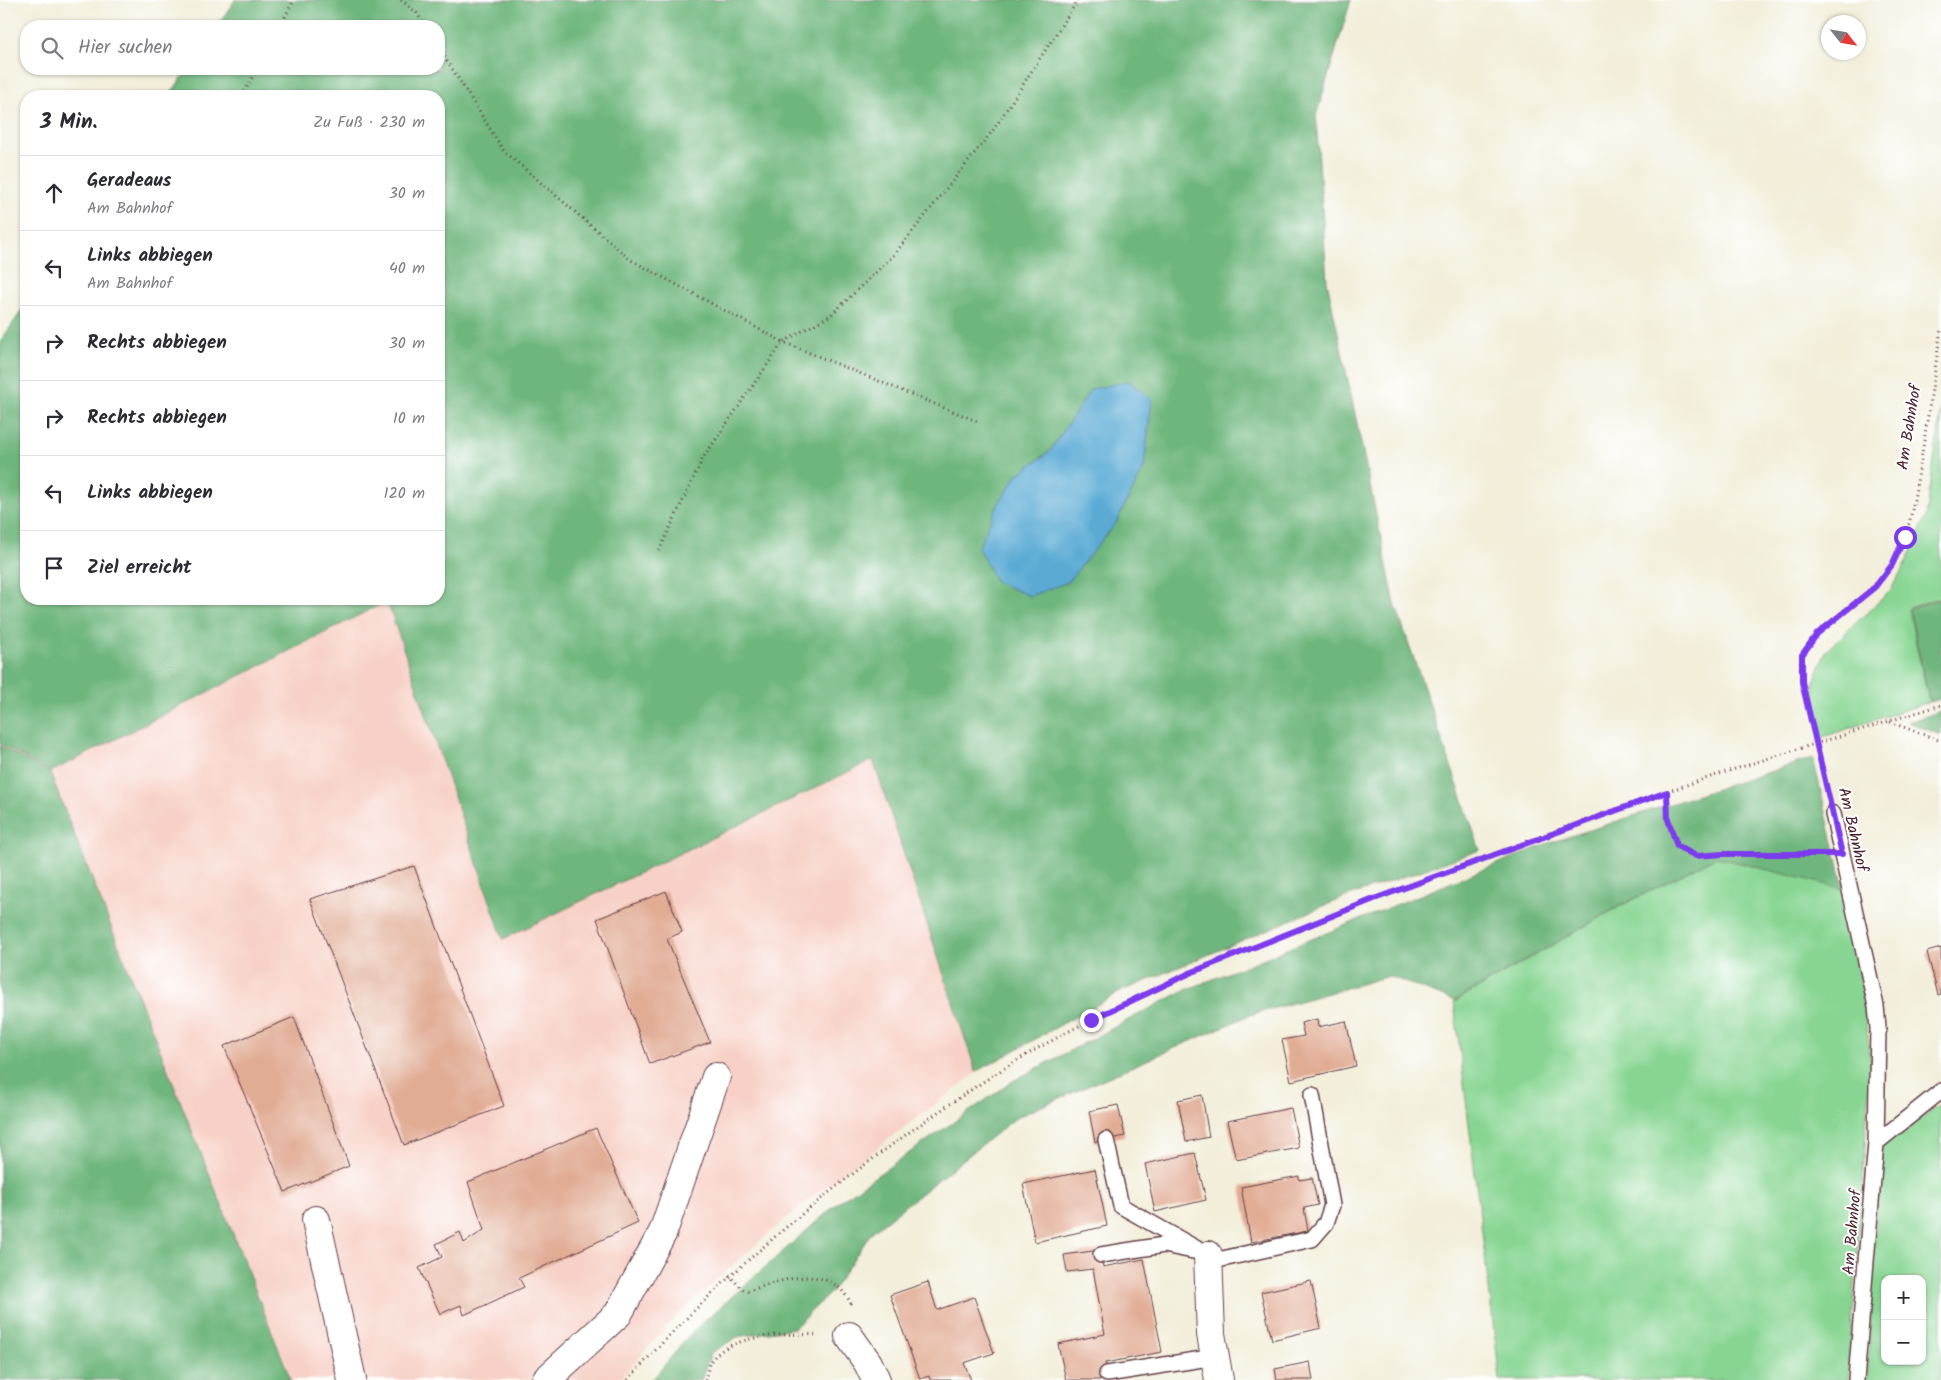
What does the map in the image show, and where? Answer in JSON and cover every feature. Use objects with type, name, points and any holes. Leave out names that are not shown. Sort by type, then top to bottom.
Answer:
[{"type":"street","points":[[546,1380],[618,1314],[663,1232],[716,1077]]},
{"type":"street","points":[[316,1220],[352,1380]]},
{"type":"street","points":[[1209,1258],[1210,1334],[1217,1368]]},
{"type":"street","points":[[849,1336],[868,1363],[876,1380]]},
{"type":"lane","name":"Am Bahnhof","points":[[1833,814],[1876,1006],[1878,1028],[1876,1143],[1856,1380]]},
{"type":"lane","points":[[1876,1143],[1941,1091]]},
{"type":"lane","points":[[1101,1255],[1164,1245],[1209,1258],[1312,1239],[1326,1224],[1332,1205],[1312,1095]]},
{"type":"lane","points":[[1106,1140],[1121,1206],[1209,1258]]},
{"type":"lane","points":[[1107,1374],[1217,1368]]},
{"type":"path","points":[[283,20],[294,0]]},
{"type":"path","points":[[401,0],[416,12],[421,20]]},
{"type":"path","points":[[659,551],[703,458],[783,342],[832,315],[893,256],[994,129],[1078,0]]},
{"type":"path","points":[[445,58],[504,151],[631,260],[783,342],[979,422]]},
{"type":"path","points":[[245,90],[254,75]]},
{"type":"path","name":"Am Bahnhof","points":[[1833,814],[1802,682],[1802,655],[1817,634],[1875,587],[1892,565],[1905,537],[1927,425],[1941,329]]},
{"type":"path","points":[[628,1380],[729,1275],[844,1179],[1005,1068],[1091,1020],[1190,973],[1374,899],[1667,792],[1941,705]]},
{"type":"path","points":[[1889,721],[1941,741]]},
{"type":"path","points":[[1667,792],[1668,819],[1677,846],[1696,856],[1723,854],[1842,854]]},
{"type":"path","points":[[729,1275],[742,1288],[748,1291],[792,1277],[815,1276],[841,1291],[853,1309]]},
{"type":"path","points":[[705,1380],[711,1361],[734,1342],[795,1333],[849,1336]]},
{"type":"shaded area","points":[[377,605],[389,605],[502,939],[873,761],[978,1072],[800,1206],[675,1317],[619,1380],[292,1380],[50,774],[90,751]]},
{"type":"green space","points":[[235,0],[1351,0],[1316,116],[1327,281],[1395,604],[1480,850],[1343,898],[1122,991],[976,1072],[873,760],[503,939],[388,605],[445,605],[445,90],[173,90],[184,75],[445,75],[445,20],[221,20]],"holes":[[[1147,439],[1144,468],[1017,475],[1050,451]]]},
{"type":"green space","points":[[20,313],[20,605],[379,605],[51,772],[0,744],[0,342]]},
{"type":"green space","points":[[1941,411],[1941,597],[1908,608],[1929,702],[1820,738],[1813,685],[1826,651],[1890,591],[1907,561],[1926,517]]},
{"type":"green space","points":[[1941,598],[1941,699],[1930,702],[1909,609]]},
{"type":"green space","points":[[1941,711],[1941,735],[1908,722]]},
{"type":"green space","points":[[0,746],[50,773],[291,1380],[0,1380]]},
{"type":"green space","points":[[1813,758],[1844,889],[1716,857],[1616,908],[1455,1001],[1389,976],[1250,1015],[1017,1117],[872,1232],[831,1292],[794,1328],[737,1337],[711,1353],[701,1380],[652,1380],[693,1331],[840,1201],[1013,1081],[1181,992],[1546,844]]},
{"type":"green space","points":[[1716,857],[1845,887],[1858,962],[1871,1060],[1848,1380],[1500,1380],[1454,1002],[1615,909]]},
{"type":"green space","points":[[1941,1104],[1941,1380],[1867,1380],[1879,1149]]},
{"type":"water","points":[[1129,381],[1152,400],[1144,468],[1116,523],[1068,582],[1030,596],[996,582],[978,548],[996,508],[1017,475],[1050,451],[1091,389]]},
{"type":"building","points":[[414,866],[504,1106],[404,1145],[310,899]]},
{"type":"building","points":[[666,891],[682,932],[667,939],[710,1042],[650,1064],[597,919]]},
{"type":"building","points":[[1941,948],[1941,994],[1938,995],[1927,952]]},
{"type":"building","points":[[294,1017],[349,1166],[285,1192],[224,1046]]},
{"type":"building","points":[[1317,1019],[1318,1027],[1346,1021],[1356,1066],[1291,1081],[1282,1040],[1304,1036],[1301,1023]]},
{"type":"building","points":[[1202,1095],[1209,1137],[1186,1142],[1178,1100]]},
{"type":"building","points":[[1118,1105],[1125,1136],[1095,1142],[1089,1111]]},
{"type":"building","points":[[1291,1108],[1299,1148],[1236,1160],[1227,1121]]},
{"type":"building","points":[[596,1128],[638,1223],[519,1278],[524,1287],[464,1315],[461,1305],[440,1314],[419,1268],[442,1257],[436,1244],[460,1232],[464,1243],[484,1230],[468,1182]]},
{"type":"building","points":[[1195,1153],[1206,1200],[1155,1212],[1145,1164]]},
{"type":"building","points":[[1095,1169],[1107,1226],[1035,1242],[1023,1184]]},
{"type":"building","points":[[1299,1176],[1299,1180],[1312,1178],[1318,1205],[1304,1208],[1308,1231],[1251,1242],[1241,1187]]},
{"type":"building","points":[[1100,1250],[1103,1267],[1144,1259],[1162,1352],[1105,1363],[1109,1380],[1066,1380],[1058,1344],[1105,1334],[1093,1269],[1067,1272],[1064,1255]]},
{"type":"building","points":[[1311,1281],[1321,1328],[1272,1340],[1261,1292]]},
{"type":"building","points":[[928,1282],[937,1310],[974,1297],[994,1353],[964,1363],[971,1380],[930,1380],[929,1376],[920,1379],[890,1295]]},
{"type":"building","points":[[1310,1362],[1313,1380],[1277,1380],[1275,1369]]},
{"type":"route","points":[[1091,1020],[1190,973],[1374,899],[1558,830],[1667,792],[1668,819],[1677,846],[1696,856],[1723,854],[1842,854],[1802,682],[1802,655],[1817,634],[1875,587],[1892,565],[1905,537]]}]
